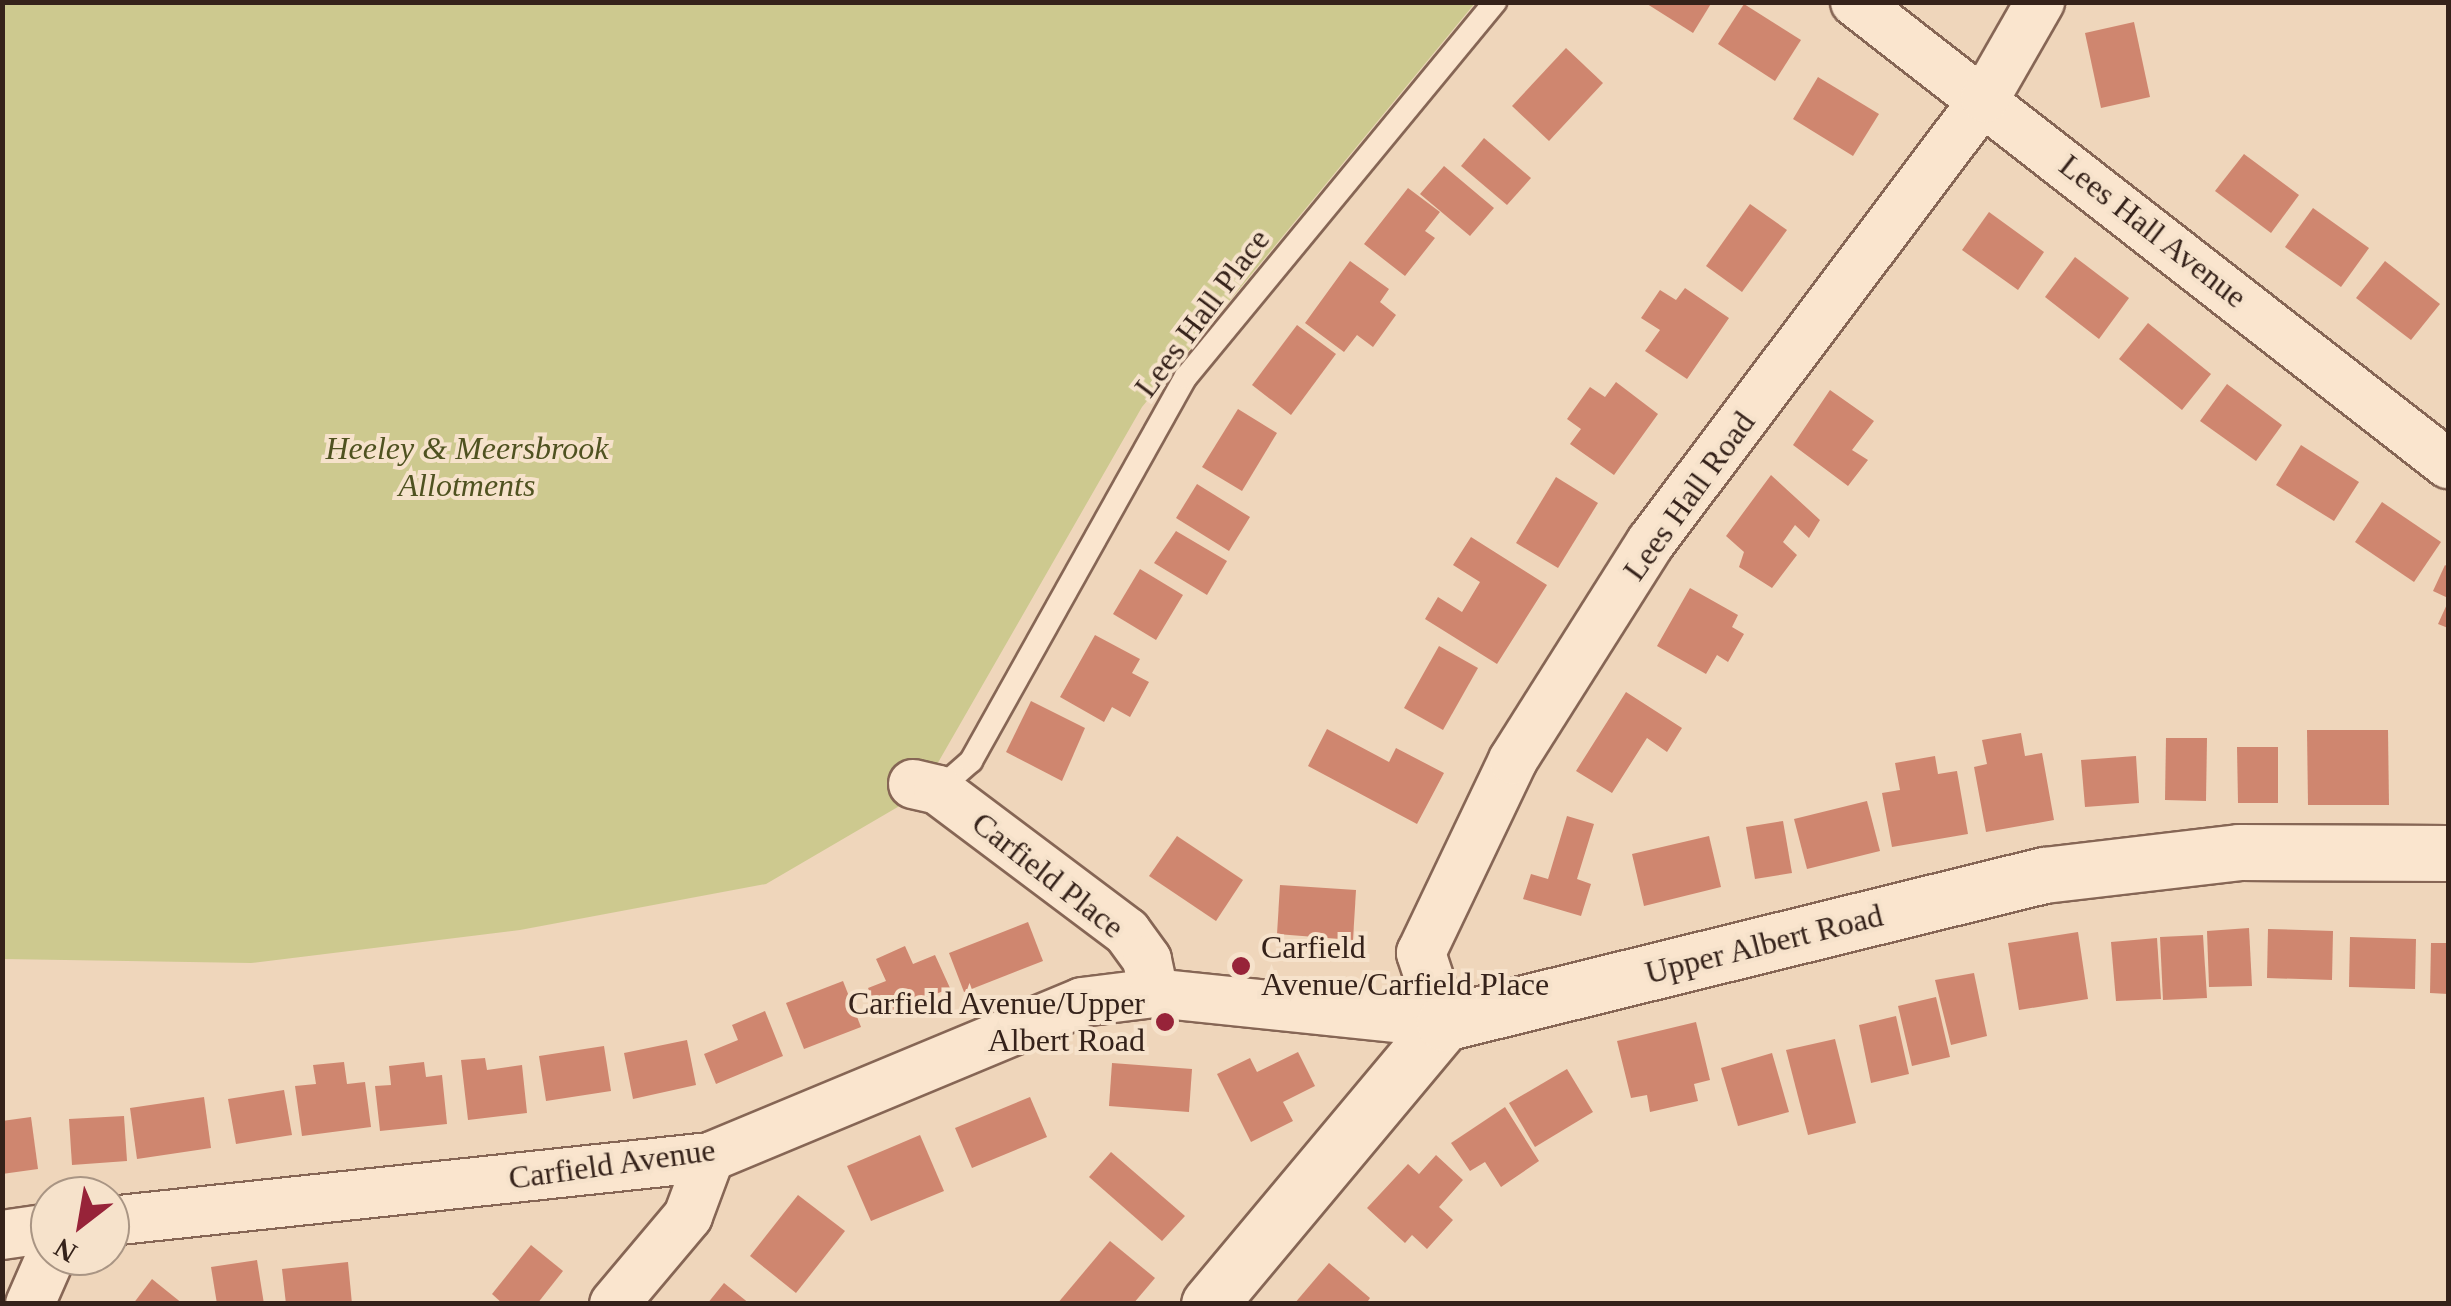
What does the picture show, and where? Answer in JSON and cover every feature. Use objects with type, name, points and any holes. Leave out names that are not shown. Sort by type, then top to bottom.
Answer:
[{"type":"street","name":"Lees Hall Avenue","points":[[1855,2],[1985,98],[2448,464]]},
{"type":"street","name":"Lees Hall Road","points":[[1444,1023],[1421,953],[1513,760],[1651,542],[1985,98],[2040,2]]},
{"type":"street","name":"Carfield Place","points":[[925,787],[1127,932],[1147,960],[1154,993]]},
{"type":"street","name":"Upper Albert Road","points":[[1444,1023],[2044,875],[2239,852],[2448,853]]},
{"type":"street","name":"Carfield Avenue","points":[[130,1220],[710,1157],[1082,1002],[1154,993],[1444,1023]]},
{"type":"street","points":[[1209,1304],[1444,1023]]},
{"type":"street","points":[[614,1304],[688,1216],[710,1157]]},
{"type":"street","points":[[2,1235],[30,1231]]},
{"type":"street","points":[[30,1304],[42,1276]]},
{"type":"lane","name":"Lees Hall Place","points":[[925,787],[971,761],[1186,377],[1495,2]]},
{"type":"green space","name":"Heeley & Meersbrook Allotments","points":[[3,3],[1475,3],[1142,407],[920,794],[766,884],[520,930],[251,963],[3,959]]},
{"type":"building","points":[[1644,2],[1712,2],[1693,33]]},
{"type":"building","points":[[1744,4],[1801,40],[1775,81],[1718,44]]},
{"type":"building","points":[[2134,22],[2150,97],[2101,108],[2085,33]]},
{"type":"building","points":[[1566,48],[1603,83],[1549,141],[1512,106]]},
{"type":"building","points":[[1818,77],[1879,114],[1853,156],[1793,119]]},
{"type":"building","points":[[1484,138],[1531,178],[1507,205],[1461,166]]},
{"type":"building","points":[[2244,154],[2299,195],[2271,233],[2215,191]]},
{"type":"building","points":[[1444,166],[1494,208],[1470,236],[1420,194]]},
{"type":"building","points":[[1408,188],[1440,212],[1425,231],[1435,238],[1405,276],[1364,244]]},
{"type":"building","points":[[1750,204],[1787,230],[1742,292],[1706,266]]},
{"type":"building","points":[[2313,208],[2369,248],[2341,287],[2285,247]]},
{"type":"building","points":[[1989,212],[2044,252],[2018,290],[1962,250]]},
{"type":"building","points":[[2075,257],[2129,298],[2099,339],[2045,297]]},
{"type":"building","points":[[1350,261],[1389,289],[1380,302],[1396,315],[1373,347],[1357,335],[1344,352],[1305,323]]},
{"type":"building","points":[[2385,261],[2440,304],[2411,340],[2356,298]]},
{"type":"building","points":[[1685,288],[1729,318],[1687,379],[1645,351],[1660,330],[1641,318],[1660,290],[1676,300]]},
{"type":"building","points":[[2148,323],[2211,374],[2182,410],[2119,359]]},
{"type":"building","points":[[1297,325],[1336,354],[1291,415],[1252,385]]},
{"type":"building","points":[[1616,382],[1658,414],[1614,475],[1570,444],[1581,429],[1567,419],[1590,387],[1605,397]]},
{"type":"building","points":[[2227,384],[2282,425],[2256,461],[2200,421]]},
{"type":"building","points":[[1830,390],[1874,421],[1852,450],[1868,460],[1848,486],[1793,445]]},
{"type":"building","points":[[1238,409],[1277,433],[1242,491],[1202,467]]},
{"type":"building","points":[[2301,445],[2359,482],[2334,521],[2276,485]]},
{"type":"building","points":[[1771,475],[1820,520],[1809,538],[1795,525],[1783,542],[1797,555],[1772,588],[1739,567],[1744,552],[1726,536]]},
{"type":"building","points":[[1556,477],[1598,503],[1558,568],[1516,543]]},
{"type":"building","points":[[1197,484],[1250,517],[1229,551],[1176,518]]},
{"type":"building","points":[[2382,502],[2441,542],[2414,582],[2355,542]]},
{"type":"building","points":[[1176,531],[1227,561],[1207,595],[1154,563]]},
{"type":"building","points":[[1471,537],[1547,585],[1497,664],[1425,619],[1438,597],[1462,612],[1480,582],[1453,565]]},
{"type":"building","points":[[2445,565],[2448,567],[2448,598],[2433,591]]},
{"type":"building","points":[[1140,569],[1183,595],[1156,640],[1113,614]]},
{"type":"building","points":[[1690,588],[1738,615],[1732,627],[1744,634],[1728,662],[1717,655],[1706,674],[1657,646]]},
{"type":"building","points":[[2448,602],[2448,628],[2438,624]]},
{"type":"building","points":[[1095,635],[1140,659],[1132,673],[1149,682],[1130,717],[1112,707],[1104,722],[1060,697]]},
{"type":"building","points":[[1439,646],[1478,668],[1443,730],[1404,708]]},
{"type":"building","points":[[1626,692],[1682,728],[1667,752],[1647,738],[1612,793],[1576,771]]},
{"type":"building","points":[[1031,701],[1085,728],[1062,781],[1006,752]]},
{"type":"building","points":[[1327,729],[1389,762],[1396,748],[1444,773],[1417,824],[1308,766]]},
{"type":"building","points":[[2307,730],[2388,730],[2389,805],[2308,805]]},
{"type":"building","points":[[2021,733],[2025,756],[2042,753],[2054,820],[1986,832],[1974,767],[1987,764],[1982,740]]},
{"type":"building","points":[[2166,738],[2207,738],[2206,801],[2165,800]]},
{"type":"building","points":[[2237,747],[2278,747],[2278,803],[2238,803]]},
{"type":"building","points":[[1935,756],[1938,774],[1957,771],[1968,834],[1892,847],[1882,793],[1900,790],[1895,763]]},
{"type":"building","points":[[2136,756],[2139,803],[2085,807],[2081,760]]},
{"type":"building","points":[[1867,801],[1880,851],[1807,869],[1794,819]]},
{"type":"building","points":[[1567,816],[1594,824],[1577,879],[1591,884],[1581,916],[1523,899],[1531,874],[1548,879]]},
{"type":"building","points":[[1783,821],[1792,873],[1755,879],[1746,827]]},
{"type":"building","points":[[1177,836],[1243,880],[1216,921],[1149,876]]},
{"type":"building","points":[[1709,836],[1721,887],[1644,906],[1632,854]]},
{"type":"building","points":[[1280,885],[1356,890],[1353,940],[1277,934]]},
{"type":"building","points":[[1028,922],[1043,961],[964,992],[949,953]]},
{"type":"building","points":[[2249,928],[2252,986],[2209,987],[2207,931]]},
{"type":"building","points":[[2268,929],[2333,931],[2332,980],[2267,978]]},
{"type":"building","points":[[2078,932],[2088,999],[2019,1010],[2008,943]]},
{"type":"building","points":[[2203,935],[2207,998],[2163,1000],[2160,937]]},
{"type":"building","points":[[2350,937],[2416,939],[2415,989],[2349,987]]},
{"type":"building","points":[[2157,938],[2161,999],[2116,1001],[2111,942]]},
{"type":"building","points":[[2431,943],[2448,943],[2448,994],[2430,993]]},
{"type":"building","points":[[905,946],[913,964],[935,955],[950,988],[881,1018],[868,988],[886,981],[876,959]]},
{"type":"building","points":[[1974,973],[1987,1036],[1951,1045],[1935,980]]},
{"type":"building","points":[[843,981],[861,1027],[804,1049],[786,1003]]},
{"type":"building","points":[[1936,997],[1950,1057],[1912,1066],[1898,1006]]},
{"type":"building","points":[[765,1011],[783,1056],[716,1084],[704,1054],[738,1040],[732,1025]]},
{"type":"building","points":[[1896,1016],[1909,1074],[1871,1083],[1859,1025]]},
{"type":"building","points":[[1696,1022],[1710,1080],[1694,1084],[1698,1101],[1650,1112],[1647,1095],[1631,1098],[1617,1041]]},
{"type":"building","points":[[1835,1039],[1856,1123],[1808,1135],[1786,1050]]},
{"type":"building","points":[[687,1040],[696,1085],[633,1099],[624,1053]]},
{"type":"building","points":[[604,1046],[611,1091],[546,1101],[539,1056]]},
{"type":"building","points":[[1298,1052],[1315,1086],[1283,1102],[1293,1121],[1251,1142],[1217,1074],[1250,1058],[1257,1072]]},
{"type":"building","points":[[1772,1053],[1789,1112],[1738,1126],[1721,1068]]},
{"type":"building","points":[[485,1058],[487,1070],[522,1065],[527,1113],[468,1120],[461,1060]]},
{"type":"building","points":[[344,1062],[347,1084],[365,1082],[371,1127],[302,1136],[295,1086],[316,1084],[313,1065]]},
{"type":"building","points":[[424,1062],[426,1077],[442,1075],[447,1124],[380,1131],[375,1086],[391,1085],[389,1066]]},
{"type":"building","points":[[1112,1063],[1192,1069],[1189,1112],[1109,1106]]},
{"type":"building","points":[[1567,1069],[1593,1112],[1535,1147],[1509,1103]]},
{"type":"building","points":[[284,1090],[292,1135],[236,1144],[228,1099]]},
{"type":"building","points":[[204,1097],[211,1148],[137,1159],[130,1108]]},
{"type":"building","points":[[1030,1097],[1047,1137],[972,1168],[955,1128]]},
{"type":"building","points":[[1505,1107],[1539,1161],[1501,1187],[1485,1162],[1470,1171],[1451,1143]]},
{"type":"building","points":[[124,1116],[127,1161],[72,1165],[69,1119]]},
{"type":"building","points":[[31,1117],[38,1169],[2,1174],[2,1121]]},
{"type":"building","points":[[920,1135],[944,1191],[871,1221],[847,1166]]},
{"type":"building","points":[[1111,1152],[1185,1216],[1162,1241],[1089,1177]]},
{"type":"building","points":[[1436,1155],[1463,1180],[1439,1207],[1453,1220],[1427,1249],[1412,1235],[1405,1243],[1367,1208],[1408,1164],[1419,1174]]},
{"type":"building","points":[[798,1195],[845,1231],[796,1293],[750,1256]]},
{"type":"building","points":[[1110,1241],[1155,1278],[1133,1304],[1057,1304]]},
{"type":"building","points":[[531,1245],[563,1271],[537,1304],[503,1304],[492,1294]]},
{"type":"building","points":[[257,1260],[264,1304],[217,1304],[211,1267]]},
{"type":"building","points":[[348,1262],[352,1304],[286,1304],[282,1269]]},
{"type":"building","points":[[1329,1263],[1370,1298],[1366,1304],[1294,1304]]},
{"type":"building","points":[[152,1279],[183,1304],[133,1304]]},
{"type":"building","points":[[724,1283],[750,1304],[707,1304]]},
{"type":"place","name":"Carfield Avenue/Carfield Place","points":[[1241,966]]},
{"type":"place","name":"Carfield Avenue/Upper Albert Road","points":[[1165,1022]]}]
